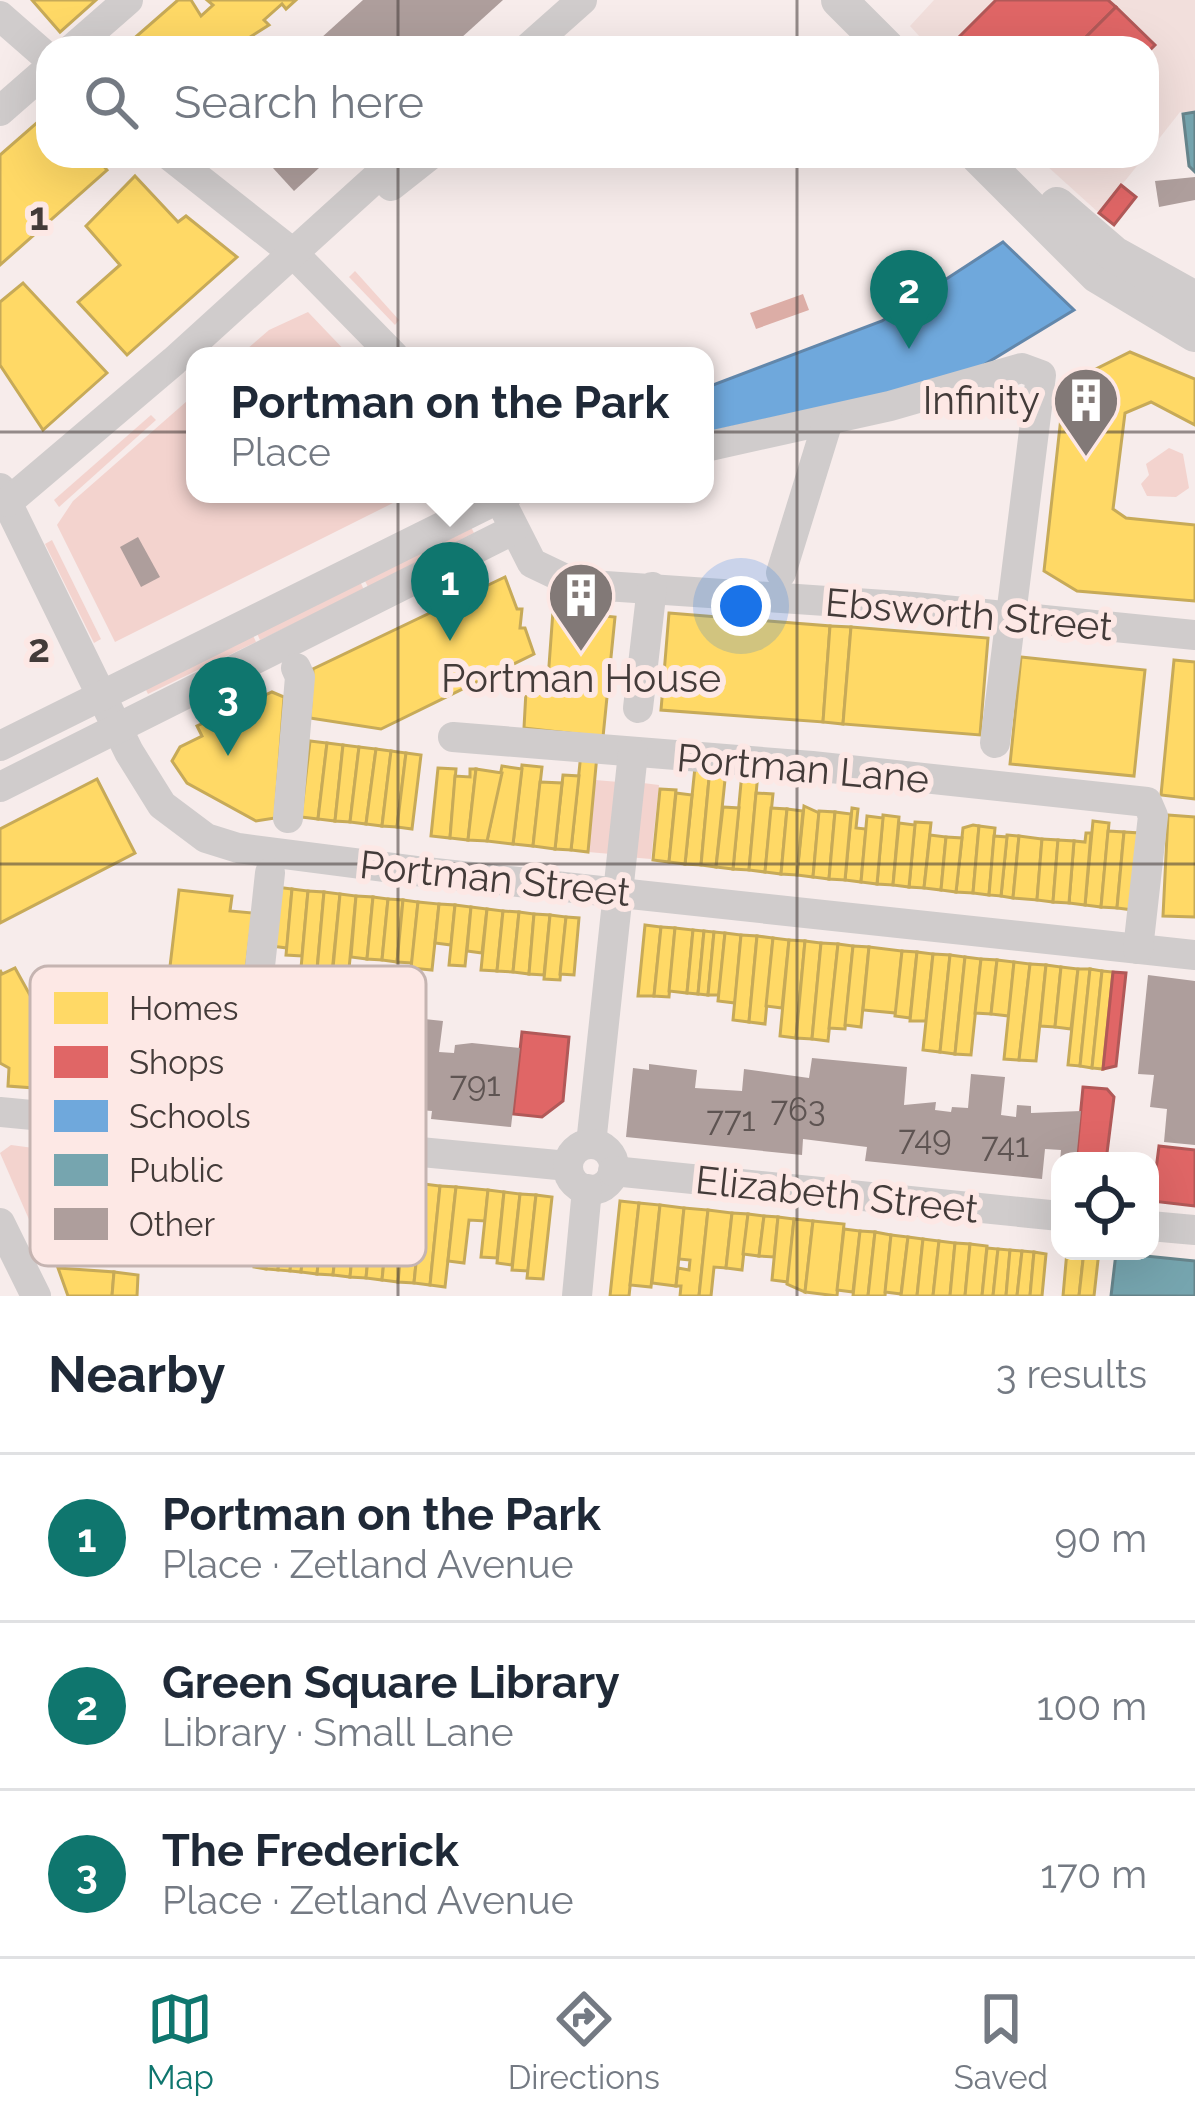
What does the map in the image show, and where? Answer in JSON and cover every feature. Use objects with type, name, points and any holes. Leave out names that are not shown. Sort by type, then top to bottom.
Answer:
[{"type":"main road","points":[[839,0],[875,36]]},
{"type":"main road","points":[[989,168],[1097,275],[1195,334]]},
{"type":"main road","points":[[1021,168],[1114,254],[1195,299]]},
{"type":"street","points":[[88,36],[128,0]]},
{"type":"street","points":[[542,36],[582,0]]},
{"type":"street","points":[[566,36],[607,0]]},
{"type":"street","points":[[0,16],[36,48]]},
{"type":"street","points":[[0,111],[36,80]]},
{"type":"street","points":[[185,168],[299,259],[385,347]]},
{"type":"street","points":[[214,347],[388,168]]},
{"type":"street","points":[[194,347],[414,168]]},
{"type":"street","points":[[8,502],[186,353]]},
{"type":"street","points":[[714,445],[829,421],[1022,368],[1041,375],[1031,491],[1014,615],[1006,638],[995,743]]},
{"type":"street","points":[[8,502],[186,372]]},
{"type":"street","points":[[782,573],[829,421]]},
{"type":"street","name":"Portman Street","points":[[8,502],[100,698],[161,805],[206,838],[238,848],[333,861],[1195,955]]},
{"type":"street","points":[[0,746],[487,503]]},
{"type":"street","name":"Ebsworth Street","points":[[503,503],[532,563],[576,584],[1014,615],[1195,635]]},
{"type":"street","points":[[0,787],[513,530]]},
{"type":"street","points":[[638,708],[652,587]]},
{"type":"street","points":[[288,818],[300,677],[296,668]]},
{"type":"street","name":"Portman Lane","points":[[453,736],[812,766],[1134,800],[1152,806],[1138,949]]},
{"type":"street","points":[[577,1296],[590,1175],[578,1148],[591,1144],[633,753]]},
{"type":"street","points":[[260,966],[270,873]]},
{"type":"street","name":"Elizabeth Street","points":[[0,1112],[30,1115]]},
{"type":"street","name":"Elizabeth Street","points":[[426,1156],[590,1175],[1051,1215]]},
{"type":"street","points":[[0,1223],[36,1296]]},
{"type":"street","points":[[1159,1227],[1195,1230]]},
{"type":"shaded area","points":[[934,0],[1195,0],[1195,112],[1180,112],[1159,139],[1159,36],[919,36],[910,26]]},
{"type":"shaded area","points":[[1049,168],[1135,168],[1099,213]]},
{"type":"shaded area","points":[[355,271],[399,320],[395,325],[349,277]]},
{"type":"shaded area","points":[[803,294],[809,310],[756,329],[750,313]]},
{"type":"shaded area","points":[[308,312],[341,347],[249,347],[269,330]]},
{"type":"shaded area","points":[[186,402],[186,503],[393,503],[115,642],[57,525],[73,501]]},
{"type":"shaded area","points":[[151,415],[156,420],[59,507],[54,500]]},
{"type":"shaded area","points":[[1169,448],[1183,454],[1189,488],[1176,497],[1147,496],[1141,484],[1149,475],[1146,464]]},
{"type":"shaded area","points":[[470,525],[474,533],[368,587],[363,577]]},
{"type":"shaded area","points":[[52,540],[101,639],[94,643],[45,544]]},
{"type":"shaded area","points":[[359,579],[364,590],[260,640],[255,629]]},
{"type":"shaded area","points":[[251,631],[256,642],[148,694],[144,686]]},
{"type":"shaded area","points":[[595,780],[619,782],[611,854],[588,852]]},
{"type":"shaded area","points":[[635,782],[659,785],[651,859],[627,857]]},
{"type":"shaded area","points":[[11,1145],[30,1148],[30,1222],[0,1153]]},
{"type":"building: Homes","points":[[32,0],[96,0],[60,32]]},
{"type":"building: Homes","points":[[178,0],[191,0],[201,16],[213,5],[207,0],[296,0],[286,9],[282,4],[264,20],[269,25],[252,36],[137,36]]},
{"type":"building: Homes","points":[[36,124],[36,168],[107,170],[0,265],[0,155]]},
{"type":"building: Homes","points":[[135,176],[178,222],[186,216],[237,257],[127,355],[78,302],[120,265],[86,226]]},
{"type":"building: Homes","points":[[23,283],[107,373],[43,430],[0,365],[0,302]]},
{"type":"building: Homes","name":"Infinity","points":[[1130,352],[1195,379],[1195,425],[1151,402],[1125,413],[1113,509],[1126,518],[1195,525],[1195,601],[1077,591],[1044,571],[1063,399],[1082,376]]},
{"type":"building: Homes","points":[[505,577],[517,609],[522,609],[520,628],[525,628],[534,654],[381,729],[310,718],[313,669]]},
{"type":"building: Homes","name":"Portman House","points":[[553,611],[615,617],[603,737],[524,728],[526,691],[547,693]]},
{"type":"building: Homes","points":[[669,613],[830,626],[823,722],[661,710]]},
{"type":"building: Homes","points":[[830,626],[851,627],[843,724],[823,722]]},
{"type":"building: Homes","points":[[851,627],[988,638],[980,735],[843,724]]},
{"type":"building: Homes","points":[[1021,657],[1145,670],[1134,776],[1010,764]]},
{"type":"building: Homes","points":[[1174,660],[1195,662],[1195,799],[1161,795]]},
{"type":"building: Homes","points":[[272,692],[284,697],[275,818],[256,821],[187,783],[172,761],[180,747],[202,736],[197,726]]},
{"type":"building: Homes","points":[[310,741],[327,743],[318,819],[301,817]]},
{"type":"building: Homes","points":[[327,743],[343,745],[335,821],[318,819]]},
{"type":"building: Homes","points":[[343,745],[359,747],[350,822],[335,821]]},
{"type":"building: Homes","points":[[359,747],[376,749],[366,824],[350,822]]},
{"type":"building: Homes","points":[[376,749],[391,751],[382,826],[366,824]]},
{"type":"building: Homes","points":[[391,751],[406,753],[397,827],[382,826]]},
{"type":"building: Homes","points":[[406,753],[421,755],[412,829],[397,827]]},
{"type":"building: Homes","points":[[581,753],[597,755],[588,852],[571,850]]},
{"type":"building: Homes","points":[[522,765],[542,767],[533,846],[513,844]]},
{"type":"building: Homes","points":[[502,766],[522,769],[513,844],[487,841]]},
{"type":"building: Homes","points":[[695,767],[710,768],[701,865],[685,864]]},
{"type":"building: Homes","points":[[438,768],[456,769],[450,838],[431,836]]},
{"type":"building: Homes","points":[[710,768],[726,770],[716,867],[701,865]]},
{"type":"building: Homes","points":[[470,769],[476,769],[468,840],[450,838],[455,776],[470,777]]},
{"type":"building: Homes","points":[[476,769],[502,773],[487,841],[468,840]]},
{"type":"building: Homes","points":[[742,772],[758,773],[749,870],[733,869]]},
{"type":"building: Homes","points":[[563,775],[579,776],[571,850],[555,849]]},
{"type":"building: Homes","points":[[97,779],[135,853],[0,923],[0,829]]},
{"type":"building: Homes","points":[[540,782],[562,783],[555,849],[533,846]]},
{"type":"building: Homes","points":[[660,789],[676,790],[669,862],[653,860]]},
{"type":"building: Homes","points":[[676,793],[692,795],[685,864],[669,862]]},
{"type":"building: Homes","points":[[756,793],[773,794],[765,872],[749,870]]},
{"type":"building: Homes","points":[[804,806],[819,813],[813,877],[797,875]]},
{"type":"building: Homes","points":[[723,807],[739,808],[733,869],[716,867]]},
{"type":"building: Homes","points":[[771,808],[787,809],[781,874],[765,872]]},
{"type":"building: Homes","points":[[852,808],[858,809],[856,828],[866,829],[861,882],[845,880]]},
{"type":"building: Homes","points":[[787,809],[803,811],[797,875],[781,874]]},
{"type":"building: Homes","points":[[819,811],[835,812],[829,879],[813,877]]},
{"type":"building: Homes","points":[[835,812],[851,814],[845,880],[829,879]]},
{"type":"building: Homes","points":[[883,815],[899,817],[893,885],[877,884]]},
{"type":"building: Homes","points":[[1168,815],[1195,817],[1195,917],[1163,916]]},
{"type":"building: Homes","points":[[867,816],[883,818],[877,884],[861,882]]},
{"type":"building: Homes","points":[[1093,821],[1109,823],[1101,907],[1085,905]]},
{"type":"building: Homes","points":[[915,822],[931,823],[924,888],[909,887]]},
{"type":"building: Homes","points":[[899,823],[915,825],[909,887],[893,885]]},
{"type":"building: Homes","points":[[979,826],[973,893],[956,892],[963,828]]},
{"type":"building: Homes","points":[[979,826],[995,828],[989,895],[973,893]]},
{"type":"building: Homes","points":[[1108,831],[1124,832],[1117,908],[1101,907]]},
{"type":"building: Homes","points":[[1124,832],[1140,833],[1133,910],[1117,908]]},
{"type":"building: Homes","points":[[1086,833],[1091,833],[1085,905],[1069,903],[1074,841],[1085,842]]},
{"type":"building: Homes","points":[[930,835],[946,837],[941,890],[924,888]]},
{"type":"building: Homes","points":[[1007,835],[1019,836],[1013,898],[1001,896]]},
{"type":"building: Homes","points":[[994,836],[1007,837],[1001,896],[989,895]]},
{"type":"building: Homes","points":[[1019,836],[1042,839],[1037,900],[1013,898]]},
{"type":"building: Homes","points":[[946,837],[962,838],[956,892],[941,890]]},
{"type":"building: Homes","points":[[1042,839],[1058,840],[1053,902],[1037,900]]},
{"type":"building: Homes","points":[[1058,840],[1074,841],[1069,903],[1053,902]]},
{"type":"building: Homes","points":[[276,887],[292,889],[287,948],[271,946]]},
{"type":"building: Homes","points":[[292,889],[308,891],[302,956],[286,955]]},
{"type":"building: Homes","points":[[179,890],[232,896],[230,911],[253,913],[246,966],[170,966]]},
{"type":"building: Homes","points":[[308,891],[324,892],[317,966],[301,966]]},
{"type":"building: Homes","points":[[324,892],[340,894],[333,966],[317,966]]},
{"type":"building: Homes","points":[[340,894],[356,896],[349,966],[333,966]]},
{"type":"building: Homes","points":[[356,896],[373,897],[367,959],[351,957]]},
{"type":"building: Homes","points":[[373,897],[388,899],[382,960],[367,959]]},
{"type":"building: Homes","points":[[388,899],[403,900],[397,962],[382,960]]},
{"type":"building: Homes","points":[[403,900],[418,902],[412,963],[397,962]]},
{"type":"building: Homes","points":[[418,902],[439,904],[432,970],[411,966]]},
{"type":"building: Homes","points":[[439,904],[455,905],[451,945],[435,943]]},
{"type":"building: Homes","points":[[455,905],[471,907],[465,966],[449,965]]},
{"type":"building: Homes","points":[[471,907],[487,909],[482,953],[467,951]]},
{"type":"building: Homes","points":[[487,909],[503,911],[497,971],[481,970]]},
{"type":"building: Homes","points":[[503,911],[519,912],[513,972],[497,971]]},
{"type":"building: Homes","points":[[519,912],[534,914],[529,974],[513,972]]},
{"type":"building: Homes","points":[[534,914],[550,915],[544,975],[529,974]]},
{"type":"building: Homes","points":[[550,915],[566,917],[560,980],[544,979]]},
{"type":"building: Homes","points":[[566,917],[579,918],[574,975],[560,974]]},
{"type":"building: Homes","points":[[645,925],[661,927],[654,996],[638,996]]},
{"type":"building: Homes","points":[[661,927],[675,928],[669,997],[654,996]]},
{"type":"building: Homes","points":[[675,928],[693,930],[687,993],[669,991]]},
{"type":"building: Homes","points":[[693,930],[704,931],[698,994],[687,993]]},
{"type":"building: Homes","points":[[704,931],[714,932],[708,995],[698,994]]},
{"type":"building: Homes","points":[[714,932],[725,933],[719,995],[708,995]]},
{"type":"building: Homes","points":[[725,933],[741,935],[735,1003],[718,1001]]},
{"type":"building: Homes","points":[[741,935],[757,936],[749,1022],[733,1020]]},
{"type":"building: Homes","points":[[757,936],[773,938],[765,1024],[749,1022]]},
{"type":"building: Homes","points":[[773,938],[789,940],[782,1008],[766,1006]]},
{"type":"building: Homes","points":[[789,940],[805,941],[796,1038],[780,1036]]},
{"type":"building: Homes","points":[[805,941],[821,943],[812,1039],[796,1038]]},
{"type":"building: Homes","points":[[821,943],[838,944],[828,1041],[812,1039]]},
{"type":"building: Homes","points":[[838,944],[853,946],[845,1029],[829,1028]]},
{"type":"building: Homes","points":[[853,946],[869,947],[861,1027],[845,1025]]},
{"type":"building: Homes","points":[[869,947],[902,951],[896,1013],[863,1010]]},
{"type":"building: Homes","points":[[902,951],[917,952],[910,1018],[895,1016]]},
{"type":"building: Homes","points":[[917,952],[933,954],[926,1021],[910,1021]]},
{"type":"building: Homes","points":[[933,954],[950,955],[940,1052],[923,1050]]},
{"type":"building: Homes","points":[[950,955],[965,957],[955,1054],[940,1052]]},
{"type":"building: Homes","points":[[965,957],[981,959],[971,1055],[955,1054]]},
{"type":"building: Homes","points":[[981,959],[997,960],[991,1014],[975,1013]]},
{"type":"building: Homes","points":[[997,960],[1014,962],[1009,1016],[991,1014]]},
{"type":"building: Homes","points":[[1014,962],[1030,964],[1019,1060],[1004,1059]]},
{"type":"building: Homes","points":[[1030,964],[1046,965],[1036,1061],[1019,1060]]},
{"type":"building: Homes","points":[[1046,965],[1061,967],[1055,1027],[1040,1026]]},
{"type":"building: Homes","points":[[1061,967],[1078,969],[1071,1029],[1055,1027]]},
{"type":"building: Homes","points":[[15,968],[30,995],[30,1088],[8,1086],[9,1068],[0,1063],[0,970],[2,974]]},
{"type":"building: Homes","points":[[1078,969],[1090,969],[1080,1066],[1068,1065]]},
{"type":"building: Homes","points":[[1090,969],[1102,971],[1092,1068],[1080,1066]]},
{"type":"building: Homes","points":[[1102,971],[1113,972],[1103,1069],[1092,1068]]},
{"type":"building: Homes","points":[[426,1184],[440,1186],[430,1285],[414,1283],[416,1266],[426,1266]]},
{"type":"building: Homes","points":[[440,1186],[456,1187],[445,1287],[430,1285]]},
{"type":"building: Homes","points":[[456,1187],[488,1190],[485,1221],[469,1220],[464,1263],[448,1261]]},
{"type":"building: Homes","points":[[488,1190],[504,1192],[497,1258],[481,1257]]},
{"type":"building: Homes","points":[[504,1192],[520,1194],[512,1265],[497,1263]]},
{"type":"building: Homes","points":[[520,1194],[536,1195],[528,1271],[512,1270]]},
{"type":"building: Homes","points":[[536,1195],[552,1197],[543,1279],[527,1278]]},
{"type":"building: Homes","points":[[620,1201],[639,1203],[629,1296],[610,1296]]},
{"type":"building: Homes","points":[[639,1203],[660,1205],[651,1287],[630,1285]]},
{"type":"building: Homes","points":[[660,1205],[684,1208],[676,1286],[652,1283]]},
{"type":"building: Homes","points":[[684,1208],[708,1210],[699,1296],[680,1296],[681,1286],[676,1286],[678,1268],[689,1270],[690,1260],[679,1259]]},
{"type":"building: Homes","points":[[708,1210],[732,1213],[726,1268],[714,1267],[711,1296],[699,1296]]},
{"type":"building: Homes","points":[[732,1213],[748,1214],[742,1270],[726,1268]]},
{"type":"building: Homes","points":[[748,1214],[764,1216],[759,1256],[743,1254]]},
{"type":"building: Homes","points":[[764,1216],[778,1217],[774,1257],[759,1256]]},
{"type":"building: Homes","points":[[778,1217],[794,1219],[788,1282],[772,1280]]},
{"type":"building: Homes","points":[[794,1219],[813,1221],[805,1292],[787,1284]]},
{"type":"building: Homes","points":[[813,1221],[844,1224],[837,1296],[805,1292]]},
{"type":"building: Homes","points":[[844,1229],[860,1231],[853,1292],[837,1290]]},
{"type":"building: Homes","points":[[860,1231],[875,1232],[868,1296],[853,1296]]},
{"type":"building: Homes","points":[[875,1232],[891,1235],[885,1296],[868,1296]]},
{"type":"building: Homes","points":[[891,1235],[908,1237],[901,1294],[885,1292]]},
{"type":"building: Homes","points":[[908,1237],[923,1239],[917,1296],[901,1296]]},
{"type":"building: Homes","points":[[923,1239],[939,1241],[933,1296],[917,1296]]},
{"type":"building: Homes","points":[[939,1241],[955,1243],[950,1296],[933,1296]]},
{"type":"building: Homes","points":[[955,1243],[970,1244],[965,1296],[950,1296]]},
{"type":"building: Homes","points":[[970,1244],[987,1246],[982,1296],[965,1296]]},
{"type":"building: Homes","points":[[987,1248],[998,1249],[993,1296],[982,1296]]},
{"type":"building: Homes","points":[[998,1249],[1010,1250],[1006,1296],[993,1296]]},
{"type":"building: Homes","points":[[1010,1250],[1022,1251],[1017,1296],[1006,1296]]},
{"type":"building: Homes","points":[[1022,1251],[1034,1252],[1030,1296],[1017,1296]]},
{"type":"building: Homes","points":[[1034,1252],[1046,1254],[1042,1296],[1030,1296]]},
{"type":"building: Homes","points":[[1066,1260],[1083,1260],[1079,1296],[1063,1296]]},
{"type":"building: Homes","points":[[1083,1260],[1098,1260],[1094,1296],[1079,1296]]},
{"type":"building: Homes","points":[[302,1266],[318,1266],[317,1274],[301,1272]]},
{"type":"building: Homes","points":[[318,1266],[334,1266],[333,1275],[317,1274]]},
{"type":"building: Homes","points":[[334,1266],[351,1266],[350,1277],[333,1275]]},
{"type":"building: Homes","points":[[351,1266],[367,1266],[366,1278],[350,1277]]},
{"type":"building: Homes","points":[[367,1266],[383,1266],[382,1280],[366,1278]]},
{"type":"building: Homes","points":[[383,1266],[400,1266],[398,1282],[382,1280]]},
{"type":"building: Homes","points":[[400,1266],[416,1266],[414,1283],[398,1282]]},
{"type":"building: Homes","points":[[58,1268],[114,1272],[112,1296],[68,1296]]},
{"type":"building: Homes","points":[[114,1272],[138,1275],[137,1296],[112,1296]]},
{"type":"building: Shops","points":[[996,0],[1108,0],[1116,7],[1087,36],[960,36]]},
{"type":"building: Shops","points":[[1116,7],[1146,36],[1087,36]]},
{"type":"building: Shops","points":[[1121,185],[1136,197],[1114,225],[1099,213]]},
{"type":"building: Shops","points":[[1113,972],[1126,973],[1116,1066],[1103,1069]]},
{"type":"building: Shops","points":[[522,1032],[569,1037],[563,1101],[542,1117],[513,1114]]},
{"type":"building: Shops","points":[[1083,1087],[1107,1089],[1114,1097],[1107,1152],[1077,1152]]},
{"type":"building: Shops","points":[[1159,1146],[1195,1150],[1195,1206],[1159,1202]]},
{"type":"building: Schools","points":[[1003,242],[1074,310],[964,377],[714,431],[714,385],[882,321]]},
{"type":"building: Public","points":[[1195,112],[1195,172],[1189,166],[1183,114]]},
{"type":"building: Public","points":[[1115,1260],[1195,1261],[1195,1296],[1111,1296]]},
{"type":"building: Other","points":[[363,0],[503,0],[463,36],[323,36]]},
{"type":"building: Other","points":[[273,168],[319,168],[294,191]]},
{"type":"building: Other","points":[[1195,177],[1195,200],[1159,207],[1155,181]]},
{"type":"building: Other","points":[[138,537],[160,577],[141,587],[120,547]]},
{"type":"building: Other","points":[[1148,975],[1195,981],[1195,1145],[1164,1142],[1167,1109],[1150,1107],[1154,1075],[1138,1074]]},
{"type":"building: Other","points":[[426,1019],[443,1021],[439,1052],[454,1053],[455,1045],[472,1043],[520,1048],[511,1127],[431,1119],[432,1111],[426,1111]]},
{"type":"building: Other","points":[[812,1058],[907,1067],[904,1105],[936,1102],[935,1110],[951,1112],[952,1107],[968,1108],[971,1074],[1005,1077],[1001,1115],[1016,1117],[1017,1105],[1031,1106],[1031,1113],[1081,1111],[1077,1152],[1045,1149],[1042,1179],[865,1161],[867,1147],[803,1139],[802,1155],[626,1137],[633,1068],[649,1070],[649,1064],[697,1070],[695,1088],[742,1091],[744,1069],[809,1078]]},
{"type":"place","name":"Green Square Library","points":[[909,349]]},
{"type":"place","name":"Infinity","points":[[1086,459]]},
{"type":"place","name":"Portman on the Park","points":[[450,641]]},
{"type":"place","name":"Portman House","points":[[581,654]]},
{"type":"place","name":"The Frederick","points":[[228,756]]}]
